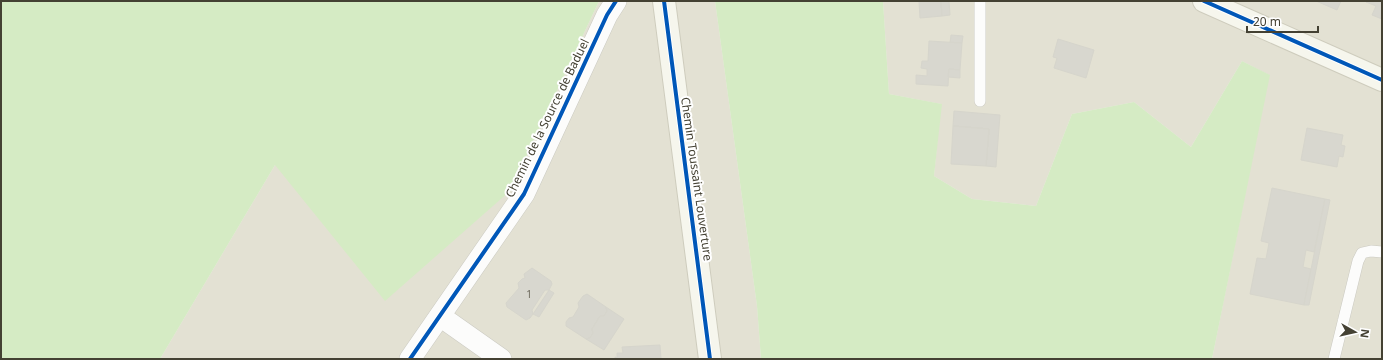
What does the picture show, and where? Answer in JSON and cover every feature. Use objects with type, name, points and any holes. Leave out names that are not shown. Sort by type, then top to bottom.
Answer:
[{"type":"street","name":"Chemin de la Source de Baduel","points":[[410,359],[524,194],[607,15],[616,1]]},
{"type":"street","name":"Chemin Toussaint Louverture","points":[[664,1],[710,359]]},
{"type":"street","points":[[1204,1],[1382,80]]},
{"type":"street","points":[[440,316],[501,359]]},
{"type":"lane","points":[[980,1],[980,101]]},
{"type":"lane","points":[[1334,359],[1358,261],[1362,253],[1371,251],[1382,252]]},
{"type":"shaded area","points":[[599,1],[715,1],[757,306],[761,359],[160,359],[275,165],[510,191]]},
{"type":"shaded area","points":[[883,1],[1382,1],[1382,359],[1212,359],[1269,75],[1242,61],[1191,147],[1134,102],[1072,114],[1036,206],[972,199],[934,176],[941,104],[889,94]]},
{"type":"green space","points":[[1,1],[599,1],[510,191],[385,301],[275,165],[160,359],[1,359]]},
{"type":"green space","points":[[715,1],[883,1],[889,94],[942,104],[934,176],[972,199],[1036,206],[1072,114],[1134,102],[1191,147],[1242,61],[1270,75],[1212,359],[761,359],[757,306]]},
{"type":"building","points":[[919,1],[941,1],[942,16],[920,18]]},
{"type":"building","points":[[941,1],[949,1],[950,15],[942,16]]},
{"type":"building","points":[[1316,1],[1341,1],[1337,10]]},
{"type":"building","points":[[1382,1],[1382,19],[1372,15],[1376,6],[1366,2]]},
{"type":"building","points":[[951,35],[963,36],[962,43],[950,43]]},
{"type":"building","points":[[1058,39],[1094,50],[1086,78],[1054,68],[1057,58],[1053,57]]},
{"type":"building","points":[[929,41],[962,43],[960,70],[949,69],[948,86],[916,84],[916,75],[927,76],[927,69],[921,68],[922,61],[928,61]]},
{"type":"building","points":[[949,69],[960,70],[960,78],[948,77]]},
{"type":"building","points":[[954,111],[1000,115],[996,167],[986,166],[989,129],[953,126]]},
{"type":"building","points":[[953,126],[989,129],[986,166],[951,164]]},
{"type":"building","points":[[1307,128],[1343,135],[1341,145],[1345,146],[1343,157],[1339,156],[1337,167],[1301,160]]},
{"type":"building","points":[[1272,188],[1325,199],[1314,252],[1306,250],[1303,267],[1311,269],[1304,305],[1250,294],[1257,258],[1266,259],[1269,243],[1261,241]]},
{"type":"building","points":[[1325,199],[1330,200],[1309,305],[1304,305]]},
{"type":"building","points":[[532,268],[551,281],[552,284],[549,290],[545,290],[532,310],[533,314],[526,320],[507,307],[506,303],[519,288],[518,283],[525,278],[524,274]]},
{"type":"building","points":[[549,290],[554,293],[539,317],[533,314]]},
{"type":"building","points":[[587,294],[606,307],[607,311],[604,316],[600,316],[592,329],[593,333],[590,338],[586,339],[566,326],[566,322],[569,318],[573,317],[579,307],[578,303],[583,296]]},
{"type":"building","points":[[606,307],[624,319],[604,350],[586,339],[590,338],[593,333],[592,329],[600,316],[604,316],[607,311]]},
{"type":"building","points":[[660,345],[661,359],[615,359],[615,357],[617,358],[617,353],[623,353],[622,347]]},
{"type":"cycle path","points":[[410,359],[524,194],[607,15],[616,1]]},
{"type":"cycle path","points":[[664,1],[710,359]]},
{"type":"cycle path","points":[[1204,1],[1382,80]]}]
